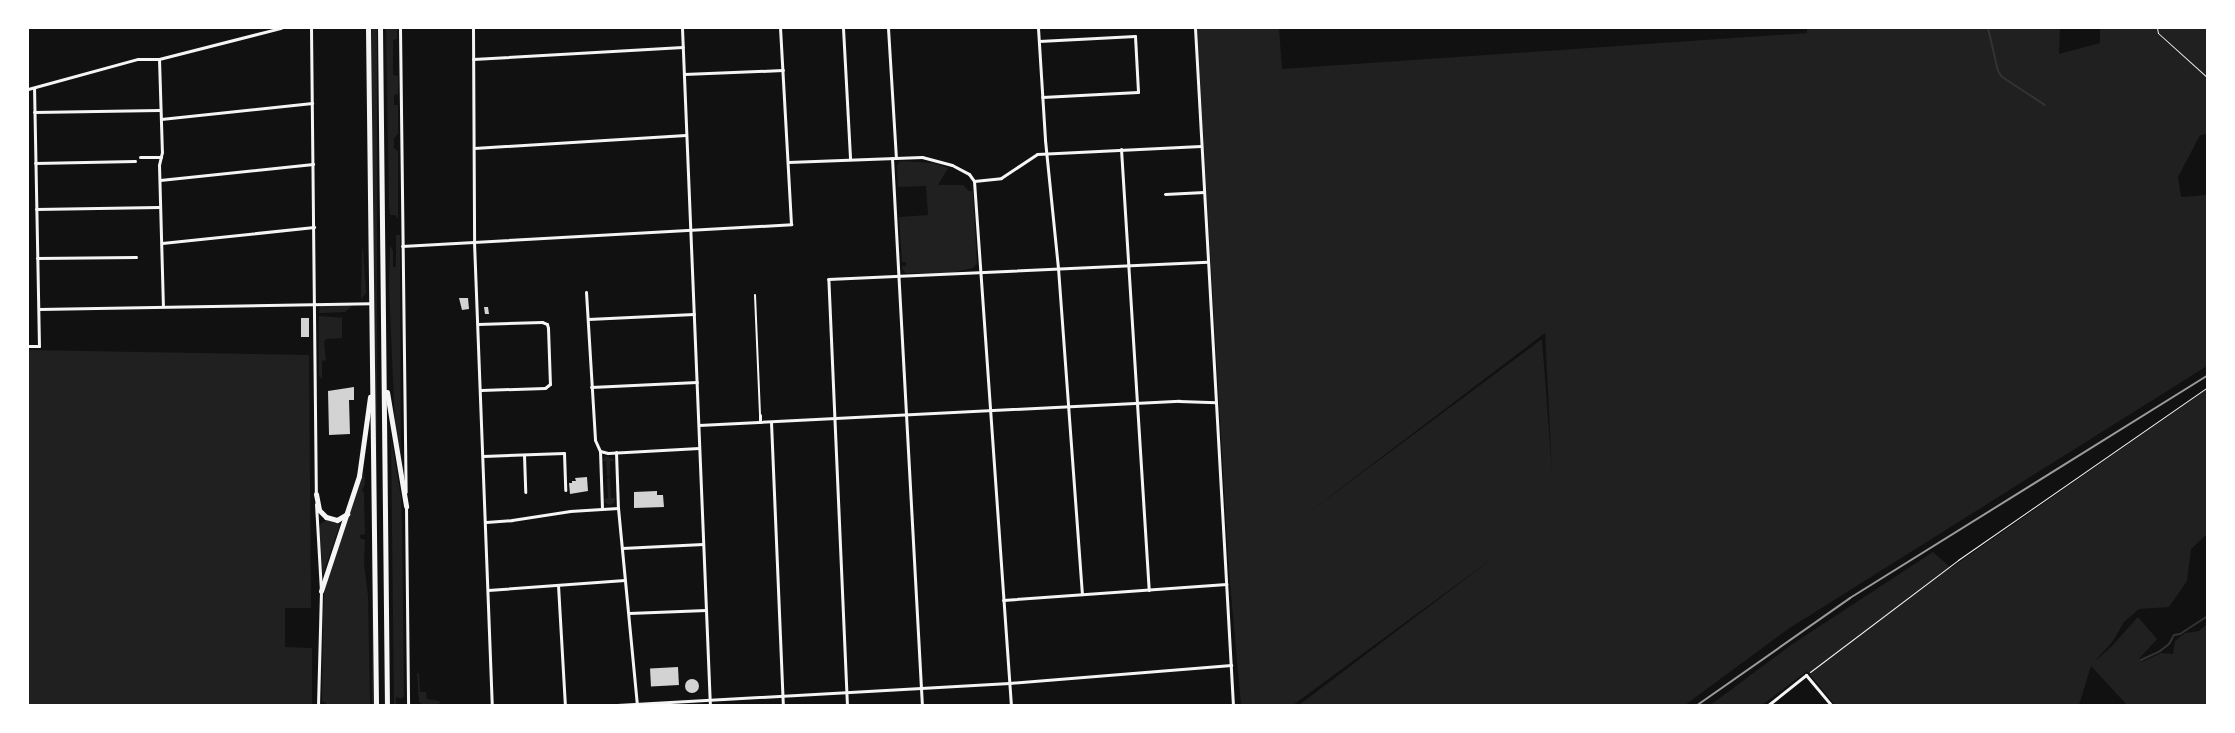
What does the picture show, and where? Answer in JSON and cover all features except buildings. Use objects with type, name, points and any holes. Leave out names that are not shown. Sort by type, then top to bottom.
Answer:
[{"type":"main road","points":[[368,28],[376,706]]},
{"type":"main road","points":[[380,28],[388,706]]},
{"type":"main road","points":[[321,591],[347,514],[363,457],[372,372]]},
{"type":"main road","points":[[384,372],[406,506]]},
{"type":"main road","points":[[316,494],[319,510],[326,518],[339,519],[347,514]]},
{"type":"street","points":[[28,89],[138,59],[159,59],[282,28]]},
{"type":"street","points":[[311,28],[316,494],[321,591],[318,706]]},
{"type":"street","points":[[400,28],[408,706]]},
{"type":"street","points":[[473,28],[474,242],[492,706]]},
{"type":"street","points":[[682,28],[710,706]]},
{"type":"street","points":[[402,246],[791,224],[780,28]]},
{"type":"street","points":[[843,28],[850,159]]},
{"type":"street","points":[[888,28],[905,416],[922,706]]},
{"type":"street","points":[[1038,28],[1046,152],[1058,268],[1082,594]]},
{"type":"street","points":[[1195,28],[1233,706]]},
{"type":"street","points":[[1039,41],[1135,36],[1138,92],[1042,97]]},
{"type":"street","points":[[473,59],[683,47]]},
{"type":"street","points":[[159,59],[163,306]]},
{"type":"street","points":[[684,74],[782,70]]},
{"type":"street","points":[[28,346],[39,346],[34,88]]},
{"type":"street","points":[[161,119],[312,103]]},
{"type":"street","points":[[34,112],[159,110]]},
{"type":"street","points":[[474,148],[686,135]]},
{"type":"street","points":[[974,181],[1001,178],[1037,154],[1046,152],[1201,146]]},
{"type":"street","points":[[1121,149],[1149,590]]},
{"type":"street","points":[[140,157],[161,157]]},
{"type":"street","points":[[788,162],[922,157],[961,169],[974,181],[1011,706]]},
{"type":"street","points":[[36,163],[135,161]]},
{"type":"street","points":[[160,180],[313,164]]},
{"type":"street","points":[[1165,194],[1204,192]]},
{"type":"street","points":[[36,209],[160,207]]},
{"type":"street","points":[[162,243],[314,227]]},
{"type":"street","points":[[38,258],[136,257]]},
{"type":"street","points":[[847,706],[828,279],[1208,262]]},
{"type":"street","points":[[586,292],[594,440],[600,451],[602,509]]},
{"type":"street","points":[[38,308],[372,302]]},
{"type":"street","points":[[588,319],[694,314]]},
{"type":"street","points":[[478,324],[542,322],[547,324],[550,384],[545,388],[480,390]]},
{"type":"street","points":[[591,387],[697,382]]},
{"type":"street","points":[[699,425],[990,412],[1200,400],[1216,402]]},
{"type":"street","points":[[760,415],[760,422]]},
{"type":"street","points":[[771,422],[784,706]]},
{"type":"street","points":[[600,451],[700,448]]},
{"type":"street","points":[[616,452],[618,508],[637,705]]},
{"type":"street","points":[[483,456],[564,454],[565,490]]},
{"type":"street","points":[[524,455],[525,492]]},
{"type":"street","points":[[486,522],[570,511],[618,508]]},
{"type":"street","points":[[622,548],[703,544]]},
{"type":"street","points":[[488,590],[625,580]]},
{"type":"street","points":[[1003,600],[1226,584]]},
{"type":"street","points":[[558,585],[565,706]]},
{"type":"street","points":[[629,613],[706,610]]},
{"type":"street","points":[[599,706],[1009,684],[1232,665]]},
{"type":"street","points":[[1767,706],[1806,675],[1832,706]]},
{"type":"lane","points":[[755,295],[760,415]]},
{"type":"path","points":[[2157,28],[2158,33],[2208,78]]},
{"type":"path","points":[[1806,675],[1958,560],[2208,387]]},
{"type":"shaded area","points":[[372,28],[377,28],[377,705],[372,705]]},
{"type":"shaded area","points":[[386,28],[397,28],[397,39],[393,40],[393,75],[398,76],[398,94],[394,95],[394,105],[398,105],[398,134],[394,138],[394,148],[398,151],[398,219],[395,215],[390,215],[389,206]]},
{"type":"shaded area","points":[[1197,28],[1279,28],[1282,69],[1807,33],[1807,28],[2060,28],[2059,54],[2100,43],[2100,28],[2207,28],[2207,134],[2200,135],[2178,177],[2181,197],[2207,195],[2207,366],[1788,629],[1685,705],[1299,705],[1497,555],[1293,705],[1241,705],[1229,572]],"holes":[[[1545,333],[1552,471],[1542,339],[1308,513]]]},
{"type":"shaded area","points":[[900,161],[933,163],[948,168],[938,185],[963,185],[969,191],[973,191],[977,263],[973,268],[950,273],[906,273],[903,270],[902,266],[906,266],[906,262],[902,262],[899,217],[928,215],[926,186],[898,187],[897,166]]},
{"type":"shaded area","points":[[396,235],[400,235],[401,464],[395,427],[389,287],[390,245],[393,251],[393,267],[396,267]]},
{"type":"shaded area","points":[[363,248],[366,293],[361,299],[362,250]]},
{"type":"shaded area","points":[[320,305],[353,305],[345,312],[319,313]]},
{"type":"shaded area","points":[[319,316],[346,318],[342,318],[342,338],[326,339],[324,342],[326,360],[322,361],[322,379],[319,376]]},
{"type":"shaded area","points":[[28,350],[309,355],[311,608],[285,608],[285,647],[312,648],[312,705],[28,705]]},
{"type":"shaded area","points":[[2207,389],[2207,534],[2191,549],[2187,581],[2169,607],[2139,609],[2124,622],[2113,641],[2094,662],[2112,646],[2138,617],[2157,639],[2139,659],[2142,662],[2161,653],[2173,654],[2175,641],[2185,633],[2199,631],[2207,624],[2207,705],[2127,705],[2091,666],[2079,705],[1835,705],[1807,671],[1762,705],[1709,706],[1791,645],[1933,552],[1951,568]]},
{"type":"shaded area","points":[[391,438],[401,497],[402,523],[404,696],[401,699],[396,697],[396,706],[394,705]]},
{"type":"shaded area","points":[[606,456],[614,461],[610,461],[610,476],[607,476],[606,461],[602,461]]},
{"type":"shaded area","points":[[364,472],[365,483],[362,491],[364,493],[365,534],[360,535],[360,538],[365,540],[364,563],[368,596],[370,705],[329,705],[322,701],[325,582]]},
{"type":"shaded area","points":[[610,477],[611,498],[615,498],[614,503],[610,505],[605,503],[604,499],[608,498],[607,478]]},
{"type":"shaded area","points":[[325,521],[341,521],[323,574],[319,528],[321,523]]},
{"type":"shaded area","points":[[417,673],[419,673],[420,692],[426,692],[427,699],[440,701],[439,705],[424,705],[419,702]]},
{"type":"waterway","points":[[1988,28],[1998,71],[2002,77],[2045,105]]},
{"type":"waterway","points":[[2141,660],[2160,651],[2169,644],[2174,635],[2180,634],[2208,616]]},
{"type":"railway","points":[[1696,706],[1850,598],[2208,375]]}]
